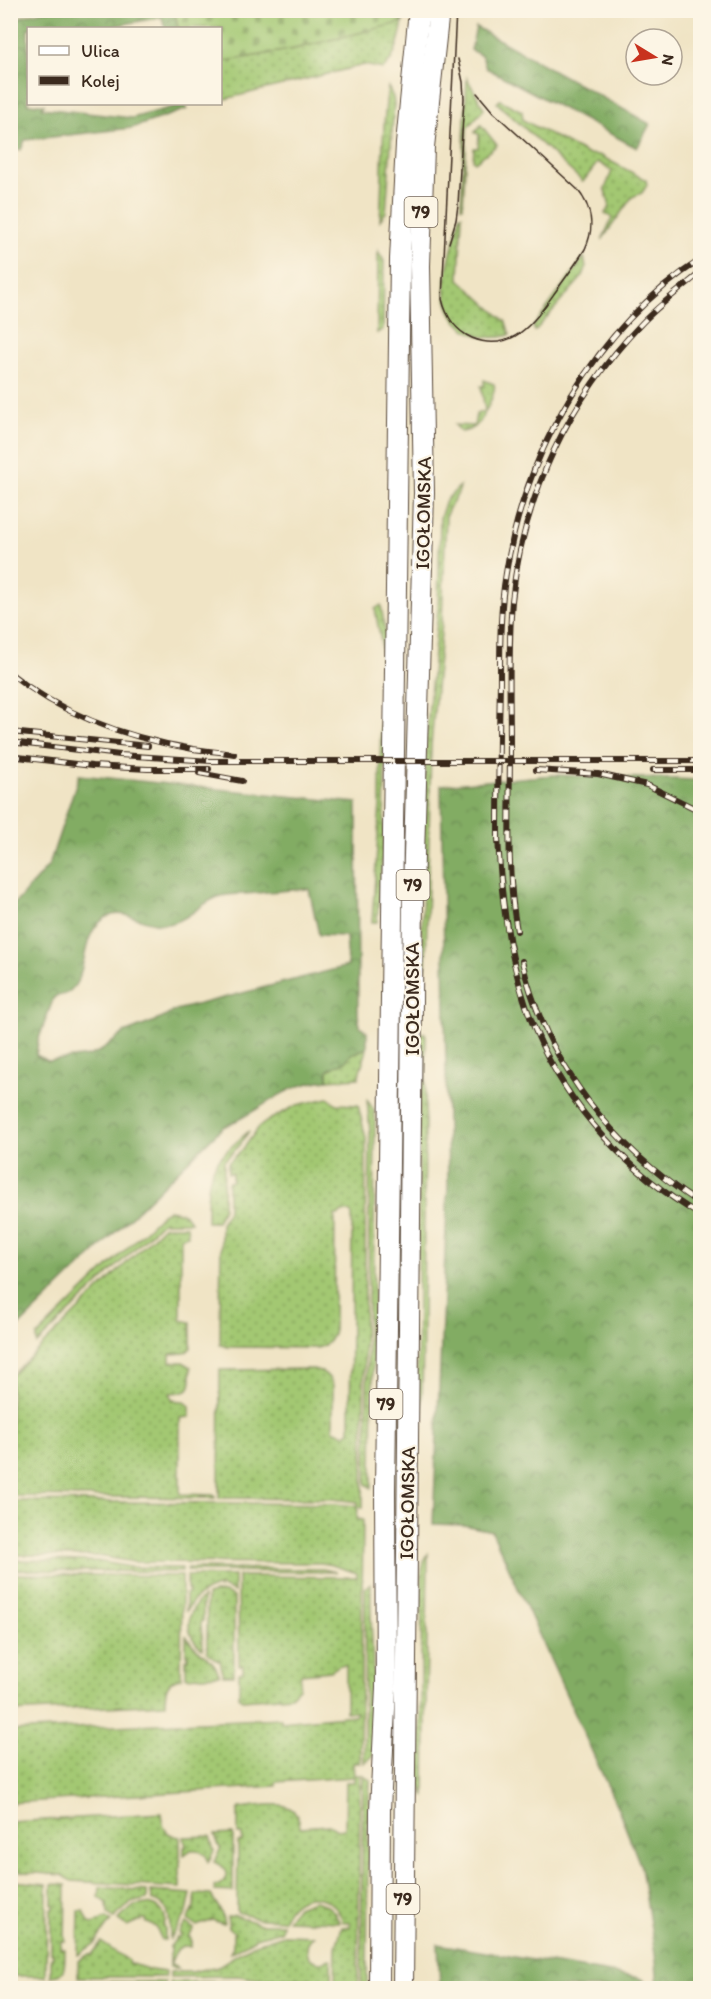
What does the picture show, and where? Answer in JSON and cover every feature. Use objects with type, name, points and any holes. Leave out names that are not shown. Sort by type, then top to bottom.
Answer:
[{"type":"main road","name":"IGOŁOMSKA","points":[[379,1989],[381,1810],[386,1688],[385,1502],[400,259],[406,144],[419,10]]},
{"type":"main road","name":"IGOŁOMSKA","points":[[403,1989],[411,981],[424,512],[421,198],[439,10]]},
{"type":"green space","points":[[46,10],[175,11],[178,27],[165,27],[162,17],[108,27],[27,27],[27,105],[44,105],[42,108],[132,118],[181,105],[185,105],[187,109],[132,128],[25,140],[21,150],[12,148],[11,150],[11,19]]},
{"type":"green space","points":[[175,11],[401,11],[403,22],[294,49],[222,62],[222,27],[178,27]]},
{"type":"green space","points":[[401,11],[404,11],[402,26],[398,43],[392,59],[383,69],[364,65],[222,100],[222,62],[294,49],[402,22]]},
{"type":"green space","points":[[476,27],[650,124],[637,148],[486,68],[482,56],[471,50]]},
{"type":"green space","points":[[467,78],[484,109],[467,128],[463,207],[461,207]]},
{"type":"green space","points":[[388,87],[394,104],[386,212],[380,220],[383,137]]},
{"type":"green space","points":[[500,100],[522,111],[523,120],[587,154],[599,155],[646,180],[647,185],[642,193],[632,197],[602,240],[612,218],[605,213],[610,207],[605,189],[612,171],[598,162],[583,182],[497,103]]},
{"type":"green space","points":[[481,125],[497,145],[475,162],[473,160],[474,148],[478,148],[479,134],[475,132]]},
{"type":"green space","points":[[460,215],[462,215],[459,279],[506,322],[510,335],[487,337],[476,335],[465,329],[454,317],[447,304],[446,275]]},
{"type":"green space","points":[[378,251],[384,261],[383,329],[377,333]]},
{"type":"green space","points":[[584,257],[586,268],[583,276],[535,331],[533,327]]},
{"type":"green space","points":[[484,380],[494,384],[488,406],[481,419],[475,427],[461,432],[455,425],[474,426],[476,414],[485,411],[481,386],[484,386]]},
{"type":"green space","points":[[460,486],[446,516],[442,622],[431,746],[426,964],[425,970],[421,970],[426,739],[438,608],[440,518],[446,500]]},
{"type":"green space","points":[[381,605],[386,637],[384,837],[377,922],[372,922],[380,804],[381,643],[375,609]]},
{"type":"green space","points":[[79,775],[357,803],[358,1015],[360,1026],[367,1032],[367,1048],[351,1054],[346,1061],[328,1070],[328,1080],[285,1092],[223,1127],[11,1334],[11,908],[49,865]],"holes":[[[309,889],[319,935],[346,936],[348,966],[176,1010],[163,1018],[124,1033],[102,1050],[89,1056],[48,1061],[36,1055],[38,1041],[54,997],[66,994],[74,987],[92,932],[106,917],[122,914],[148,922],[166,924],[186,917],[221,896]]]},
{"type":"green space","points":[[554,775],[700,780],[700,1988],[658,1988],[641,1867],[619,1811],[492,1531],[463,1525],[433,1524],[448,1184],[441,785]]},
{"type":"green space","points":[[420,1033],[425,1033],[426,1036],[422,1415],[419,1418],[417,1409]]},
{"type":"green space","points":[[367,1048],[359,1078],[328,1080],[328,1070],[345,1061],[351,1054]]},
{"type":"green space","points":[[328,1098],[337,1104],[358,1105],[366,1138],[363,1507],[358,1507],[357,1519],[363,1520],[360,1763],[353,1763],[354,1775],[360,1775],[358,1988],[335,1986],[336,1947],[342,1927],[350,1927],[350,1923],[343,1922],[331,1904],[314,1897],[304,1898],[288,1909],[283,1920],[258,1919],[237,1912],[238,1842],[242,1842],[242,1834],[238,1834],[240,1808],[286,1806],[298,1817],[300,1827],[329,1825],[337,1830],[345,1829],[346,1782],[354,1782],[354,1777],[276,1782],[276,1786],[10,1803],[11,1731],[281,1718],[281,1722],[355,1715],[355,1711],[346,1712],[346,1665],[340,1665],[331,1671],[301,1674],[299,1688],[291,1696],[243,1700],[239,1697],[239,1673],[243,1672],[243,1665],[239,1665],[238,1576],[357,1577],[357,1573],[321,1563],[134,1562],[97,1556],[10,1555],[11,1501],[358,1506],[358,1502],[332,1499],[219,1498],[220,1370],[313,1369],[320,1371],[326,1374],[333,1386],[333,1430],[345,1435],[350,1431],[352,1215],[350,1212],[335,1215],[334,1329],[328,1342],[315,1348],[220,1345],[221,1224],[228,1210],[228,1182],[232,1181],[232,1173],[228,1173],[228,1163],[243,1149],[259,1127],[269,1120],[297,1105]]},
{"type":"green space","points":[[367,1100],[374,1110],[375,1119],[372,1488],[366,1484],[370,1132]]},
{"type":"green space","points":[[249,1131],[239,1146],[224,1161],[223,1208],[217,1222],[207,1222],[208,1190],[213,1169],[218,1160]]},
{"type":"green space","points":[[169,1210],[184,1213],[191,1222],[162,1222],[37,1344],[37,1336],[162,1214]]},
{"type":"green space","points":[[164,1226],[187,1226],[188,1235],[181,1237],[181,1320],[191,1322],[191,1348],[185,1353],[170,1354],[170,1362],[183,1362],[191,1367],[189,1388],[183,1392],[170,1393],[172,1400],[184,1401],[190,1406],[190,1417],[180,1418],[180,1494],[215,1495],[215,1498],[11,1496],[11,1376]]},
{"type":"green space","points":[[428,1554],[425,1797],[420,1784],[422,1571]]},
{"type":"green space","points":[[11,1560],[97,1561],[130,1567],[182,1568],[182,1572],[11,1570]]},
{"type":"green space","points":[[187,1568],[323,1569],[337,1572],[187,1571]]},
{"type":"green space","points":[[11,1574],[182,1576],[181,1678],[172,1681],[167,1687],[165,1704],[11,1712]]},
{"type":"green space","points":[[187,1576],[234,1576],[234,1592],[220,1586],[219,1589],[217,1587],[212,1589],[195,1599],[186,1612],[186,1594],[189,1590],[187,1589]]},
{"type":"green space","points":[[371,1584],[374,1734],[373,1756],[364,1763],[365,1588]]},
{"type":"green space","points":[[225,1593],[234,1597],[234,1675],[223,1675],[220,1660],[218,1661],[207,1652],[207,1595]]},
{"type":"green space","points":[[203,1597],[203,1621],[201,1621],[203,1649],[192,1637],[189,1623],[193,1609]]},
{"type":"green space","points":[[186,1635],[194,1646],[213,1663],[219,1675],[186,1677],[188,1655],[186,1655]]},
{"type":"green space","points":[[363,1775],[370,1780],[368,1820],[366,1820],[368,1822],[367,1988],[361,1988]]},
{"type":"green space","points":[[161,1813],[165,1830],[171,1835],[180,1837],[180,1888],[71,1881],[62,1875],[11,1871],[11,1822]]},
{"type":"green space","points":[[233,1834],[233,1892],[215,1891],[214,1887],[223,1882],[226,1874],[223,1867],[214,1862],[221,1848],[215,1835]]},
{"type":"green space","points":[[210,1836],[214,1851],[208,1862],[205,1854],[197,1850],[191,1850],[184,1855],[184,1847],[186,1847],[184,1837]]},
{"type":"green space","points":[[11,1881],[47,1884],[46,1976],[11,1976]]},
{"type":"green space","points":[[52,1884],[66,1885],[65,1941],[61,1941],[60,1949],[65,1949],[64,1968],[60,1974],[51,1976],[53,1953],[51,1953],[51,1909],[54,1909]]},
{"type":"green space","points":[[100,1887],[147,1891],[147,1899],[131,1903],[114,1918],[108,1914],[107,1903],[99,1897]]},
{"type":"green space","points":[[151,1891],[191,1894],[187,1913],[170,1939],[168,1915],[159,1902],[152,1900]]},
{"type":"green space","points":[[196,1894],[211,1895],[221,1911],[224,1924],[212,1920],[197,1926],[188,1920],[194,1908]]},
{"type":"green space","points":[[313,1901],[329,1907],[339,1922],[287,1920],[297,1907]]},
{"type":"green space","points":[[146,1904],[156,1906],[164,1915],[165,1940],[162,1940],[156,1927],[146,1922],[146,1919],[127,1926],[118,1920],[134,1906]]},
{"type":"green space","points":[[79,1911],[84,1911],[92,1924],[106,1918],[111,1921],[94,1944],[78,1955]]},
{"type":"green space","points":[[235,1915],[259,1924],[282,1924],[281,1931],[256,1938],[230,1953],[235,1933],[229,1928],[227,1917]]},
{"type":"green space","points":[[186,1923],[194,1929],[188,1937],[191,1938],[191,1947],[179,1948],[171,1962],[178,1968],[170,1967],[170,1947],[181,1935],[179,1933]]},
{"type":"green space","points":[[284,1935],[314,1936],[308,1943],[308,1955],[314,1961],[319,1962],[331,1959],[331,1984],[313,1979],[258,1979],[238,1976],[170,1977],[170,1972],[191,1972],[213,1967],[214,1969],[252,1945]]},
{"type":"green space","points":[[101,1942],[129,1961],[128,1963],[165,1972],[165,1977],[78,1977],[78,1961],[89,1954],[91,1956]]},
{"type":"green space","points":[[438,1944],[640,1978],[644,1980],[644,1988],[440,1988]]},
{"type":"green space","points":[[78,1982],[165,1982],[165,1988],[78,1988]]},
{"type":"green space","points":[[170,1982],[240,1982],[257,1984],[257,1988],[170,1988]]},
{"type":"tram line","points":[[456,10],[442,299],[449,317],[461,331],[472,338],[487,342],[500,342],[522,331],[540,313],[585,249],[591,226],[589,210],[577,189],[493,112],[477,93]]},
{"type":"tram line","points":[[449,243],[458,205],[464,98],[458,59]]},
{"type":"railway","points":[[700,260],[663,288],[628,320],[598,356],[571,396],[548,438],[530,482],[516,527],[503,600],[500,640],[498,837],[504,912],[513,961],[527,1009],[549,1060],[565,1087],[604,1137],[649,1180],[700,1215]]},
{"type":"railway","points":[[517,931],[511,885],[509,839],[510,637],[512,601],[527,524],[539,486],[554,451],[592,384],[642,323],[700,273]]},
{"type":"railway","points":[[10,673],[51,701],[97,723],[169,744],[234,754]]},
{"type":"railway","points":[[10,732],[148,746]]},
{"type":"railway","points":[[10,742],[120,755],[211,761],[700,761]]},
{"type":"railway","points":[[10,756],[92,766],[209,769]]},
{"type":"railway","points":[[536,770],[598,774],[647,785],[700,811]]},
{"type":"railway","points":[[653,770],[700,770]]},
{"type":"railway","points":[[199,773],[242,781]]},
{"type":"railway","points":[[522,961],[533,999],[548,1034],[566,1068],[587,1100],[639,1156],[700,1204]]}]
